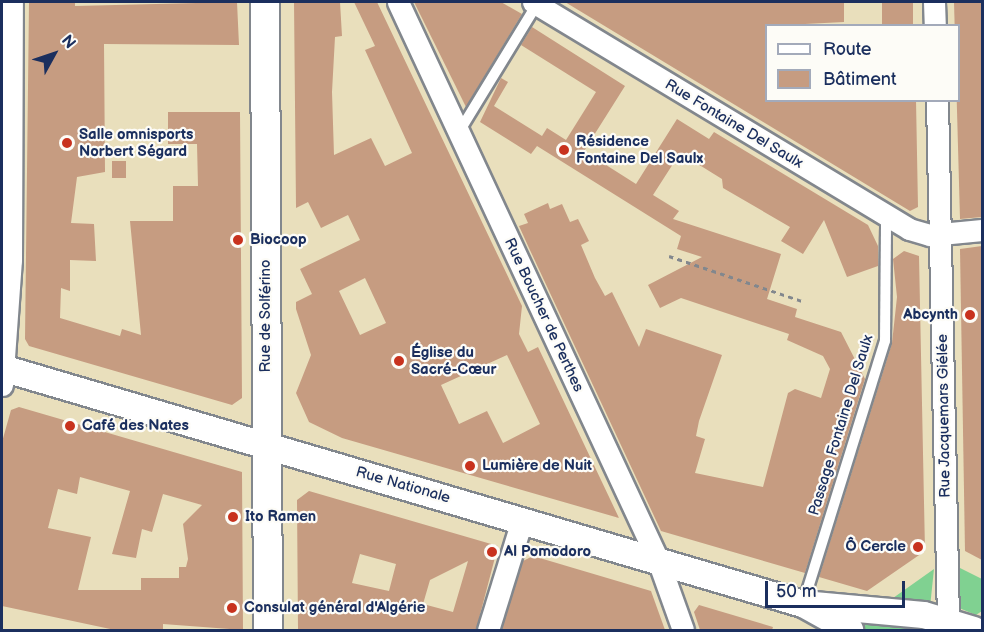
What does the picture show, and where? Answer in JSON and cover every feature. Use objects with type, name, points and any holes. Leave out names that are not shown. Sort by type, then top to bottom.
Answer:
[{"type":"main road","name":"Rue de Solférino","points":[[265,2],[268,630]]},
{"type":"street","points":[[3,374],[12,2]]},
{"type":"street","name":"Rue Boucher de Perthes","points":[[398,2],[658,560],[683,630]]},
{"type":"street","points":[[934,2],[935,24]]},
{"type":"street","name":"Rue Fontaine Del Saulx","points":[[535,3],[886,216],[919,232],[940,234],[982,230]]},
{"type":"street","name":"Rue Jacquemars Giélée","points":[[937,102],[947,551],[969,627]]},
{"type":"street","name":"Rue Nationale","points":[[3,374],[266,445],[803,604],[969,627]]},
{"type":"street","points":[[488,630],[522,520]]},
{"type":"street","name":"Rue Nationale","points":[[803,604],[850,630]]},
{"type":"lane","points":[[459,132],[535,3]]},
{"type":"lane","name":"Passage Fontaine Del Saulx","points":[[803,604],[885,341],[886,216]]},
{"type":"path","points":[[669,256],[802,301]]},
{"type":"green space","points":[[956,566],[982,579],[982,611],[976,615],[959,608]]},
{"type":"green space","points":[[934,569],[930,607],[886,603]]},
{"type":"green space","points":[[848,613],[939,630],[862,630]]},
{"type":"building","points":[[29,2],[75,2],[75,6],[237,2],[239,45],[104,44],[105,172],[77,177],[71,223],[94,224],[96,261],[70,260],[70,291],[61,288],[60,318],[120,336],[122,329],[141,335],[130,221],[173,221],[173,186],[198,186],[197,144],[168,144],[168,112],[240,112],[242,398],[232,405],[29,346],[25,339]]},
{"type":"building","points":[[294,2],[340,2],[342,36],[335,37],[332,92],[334,155],[371,138],[385,166],[412,153],[365,50],[375,46],[354,2],[377,2],[522,306],[519,334],[528,352],[538,347],[619,518],[342,438],[309,422],[296,393],[311,355],[296,309],[296,302],[312,294],[300,269],[360,240],[348,215],[321,228],[308,202],[296,208]],"holes":[[[365,278],[386,323],[360,335],[339,291]],[[507,355],[540,424],[503,443],[487,411],[459,424],[441,385]]]},
{"type":"building","points":[[414,2],[501,2],[522,14],[466,107]]},
{"type":"building","points":[[565,2],[844,2],[844,22],[765,24],[765,102],[916,102],[918,207],[910,211]]},
{"type":"building","points":[[882,2],[913,2],[913,24],[882,24]]},
{"type":"building","points":[[954,2],[982,2],[982,217],[960,219],[957,102],[960,102],[960,24],[955,24]]},
{"type":"building","points":[[532,27],[625,86],[584,151],[636,184],[677,119],[709,139],[714,132],[868,225],[878,246],[878,266],[847,277],[824,220],[803,254],[781,241],[790,227],[723,188],[722,179],[680,153],[653,195],[679,211],[673,219],[781,254],[767,299],[797,309],[795,317],[841,332],[865,379],[805,573],[661,531],[519,226],[528,223],[524,214],[548,203],[550,209],[562,204],[570,222],[578,219],[589,241],[581,245],[595,278],[605,296],[612,292],[639,347],[646,329],[722,355],[699,421],[696,436],[705,439],[695,473],[763,487],[788,393],[795,389],[821,398],[830,369],[823,356],[787,340],[789,334],[681,298],[660,308],[648,285],[702,257],[677,249],[681,236],[537,146],[531,154],[480,122],[501,78],[508,82],[494,106],[542,136],[547,128],[566,140],[596,92],[521,45]]},
{"type":"building","points":[[112,161],[126,161],[126,178],[112,178]]},
{"type":"building","points":[[982,246],[982,560],[965,551],[960,249]]},
{"type":"building","points":[[904,251],[919,256],[925,551],[867,591],[819,577],[892,343],[897,297],[893,259]]},
{"type":"building","points":[[19,407],[242,472],[243,630],[163,624],[163,630],[115,630],[2,606],[2,442],[11,410]],"holes":[[[80,477],[130,491],[112,554],[136,558],[142,529],[152,532],[163,494],[202,505],[183,524],[188,559],[186,567],[179,567],[179,578],[141,578],[141,590],[78,590],[91,537],[48,528],[58,489],[77,494]]]},
{"type":"building","points":[[309,491],[498,546],[476,630],[298,630],[297,500]],"holes":[[[360,554],[396,564],[389,591],[352,583]],[[468,561],[453,612],[423,604],[430,580]]]},
{"type":"building","points":[[533,556],[651,591],[665,630],[501,630],[523,561]]},
{"type":"building","points":[[699,605],[773,627],[772,630],[700,630],[694,612]]},
{"type":"place","name":"Salle omnisports Norbert Ségard","points":[[67,143]]},
{"type":"place","name":"Résidence Fontaine Del Saulx","points":[[564,150]]},
{"type":"place","name":"Biocoop","points":[[238,240]]},
{"type":"place","name":"Abcynth","points":[[970,315]]},
{"type":"place","name":"Église du Sacré-Cœur","points":[[399,361]]},
{"type":"place","name":"Café des Nates","points":[[70,426]]},
{"type":"place","name":"Lumière de Nuit","points":[[470,466]]},
{"type":"place","name":"Ito Ramen","points":[[233,517]]},
{"type":"place","name":"Ô Cercle","points":[[918,547]]},
{"type":"place","name":"Al Pomodoro","points":[[492,552]]},
{"type":"place","name":"Consulat général d'Algérie","points":[[232,608]]}]
